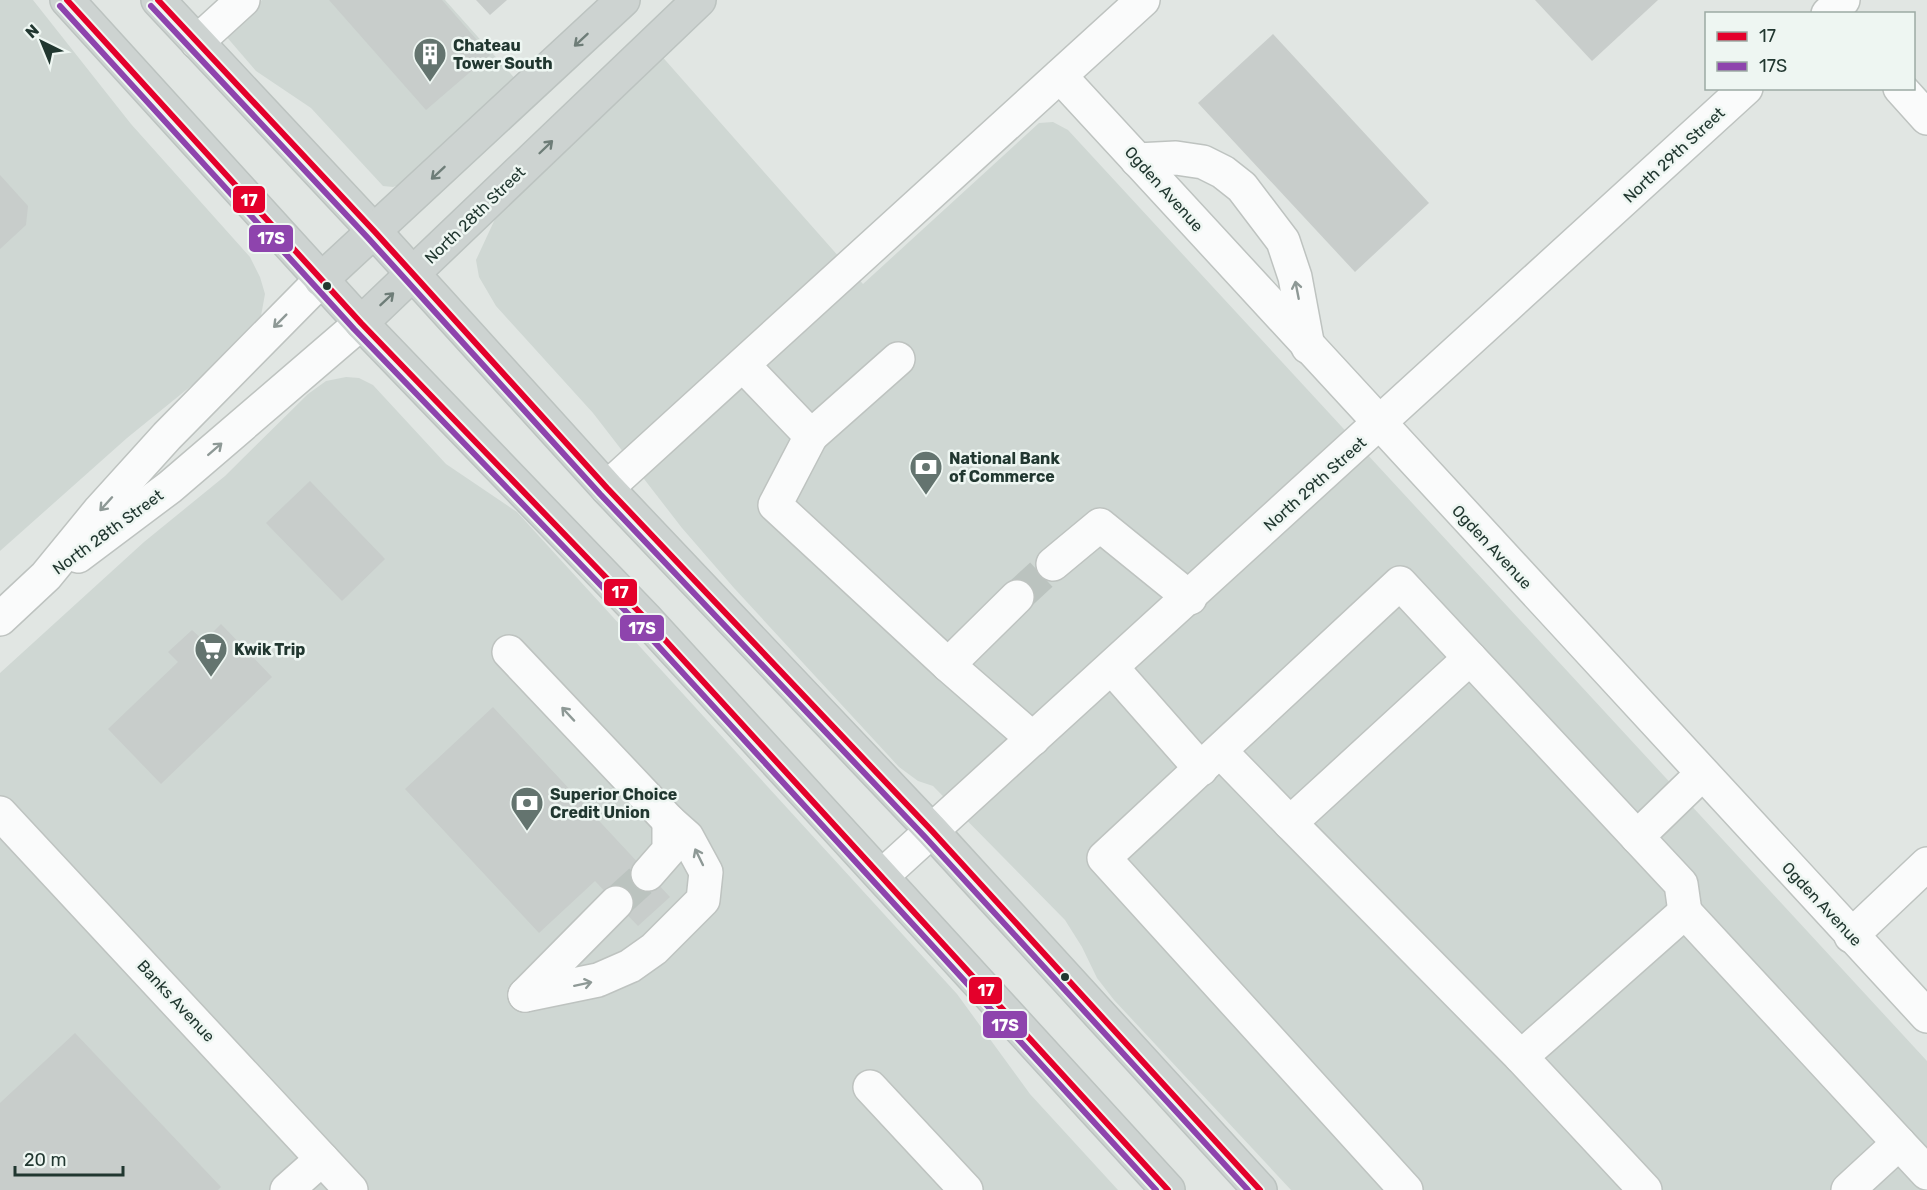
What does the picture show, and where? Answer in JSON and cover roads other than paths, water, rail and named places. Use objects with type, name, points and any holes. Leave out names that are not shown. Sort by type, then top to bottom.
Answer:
[{"type":"main road","points":[[67,0],[361,323],[645,618],[1168,1190]]},
{"type":"main road","points":[[158,0],[375,232],[607,488],[932,831],[1260,1190]]},
{"type":"main road","name":"North 28th Street","points":[[321,280],[623,0]]},
{"type":"main road","name":"North 28th Street","points":[[361,323],[699,0]]},
{"type":"street","points":[[197,42],[243,0]]},
{"type":"street","points":[[663,34],[684,0]]},
{"type":"street","points":[[607,488],[1143,0]]},
{"type":"street","name":"Ogden Avenue","points":[[1060,76],[1701,774],[1927,1016]]},
{"type":"street","name":"North 29th Street","points":[[882,876],[1380,425],[1744,90]]},
{"type":"street","points":[[1902,90],[1927,118]]},
{"type":"street","points":[[1137,160],[1176,158],[1203,162],[1223,172],[1242,187],[1283,241],[1295,277],[1308,347]]},
{"type":"street","name":"North 28th Street","points":[[0,619],[46,576],[100,510],[167,436],[321,280]]},
{"type":"street","name":"North 28th Street","points":[[46,576],[85,552],[170,487],[361,323]]},
{"type":"street","points":[[898,359],[811,436],[775,505],[948,665],[1033,739]]},
{"type":"street","points":[[743,365],[811,436]]},
{"type":"street","points":[[1053,564],[1100,525],[1190,598]]},
{"type":"street","points":[[1406,1190],[1104,858],[1400,583],[1681,884],[1685,912],[1927,1173]]},
{"type":"street","points":[[948,665],[1017,597]]},
{"type":"street","points":[[509,652],[669,821],[687,837],[706,872],[705,894],[697,907],[654,949],[630,966],[598,980],[525,994],[616,903]]},
{"type":"street","points":[[1290,823],[1470,658]]},
{"type":"street","points":[[1112,668],[1211,760],[1290,823],[1521,1057],[1645,1190]]},
{"type":"street","points":[[1637,837],[1701,774]]},
{"type":"street","name":"Banks Avenue","points":[[0,813],[351,1190]]},
{"type":"street","points":[[648,874],[669,850],[669,821]]},
{"type":"street","points":[[1851,936],[1927,864]]},
{"type":"street","points":[[1521,1057],[1685,912]]},
{"type":"street","points":[[870,1087],[966,1190]]},
{"type":"street","points":[[1848,1190],[1899,1143]]},
{"type":"street","points":[[287,1190],[322,1159]]},
{"type":"tunnel","points":[[1017,597],[1053,564]]},
{"type":"tunnel","points":[[616,903],[648,874]]},
{"type":"place","name":"Chateau Tower South","points":[[430,83]]},
{"type":"place","name":"National Bank of Commerce","points":[[926,496]]},
{"type":"place","name":"Kwik Trip","points":[[211,678]]},
{"type":"place","name":"Superior Choice Credit Union","points":[[527,832]]}]
